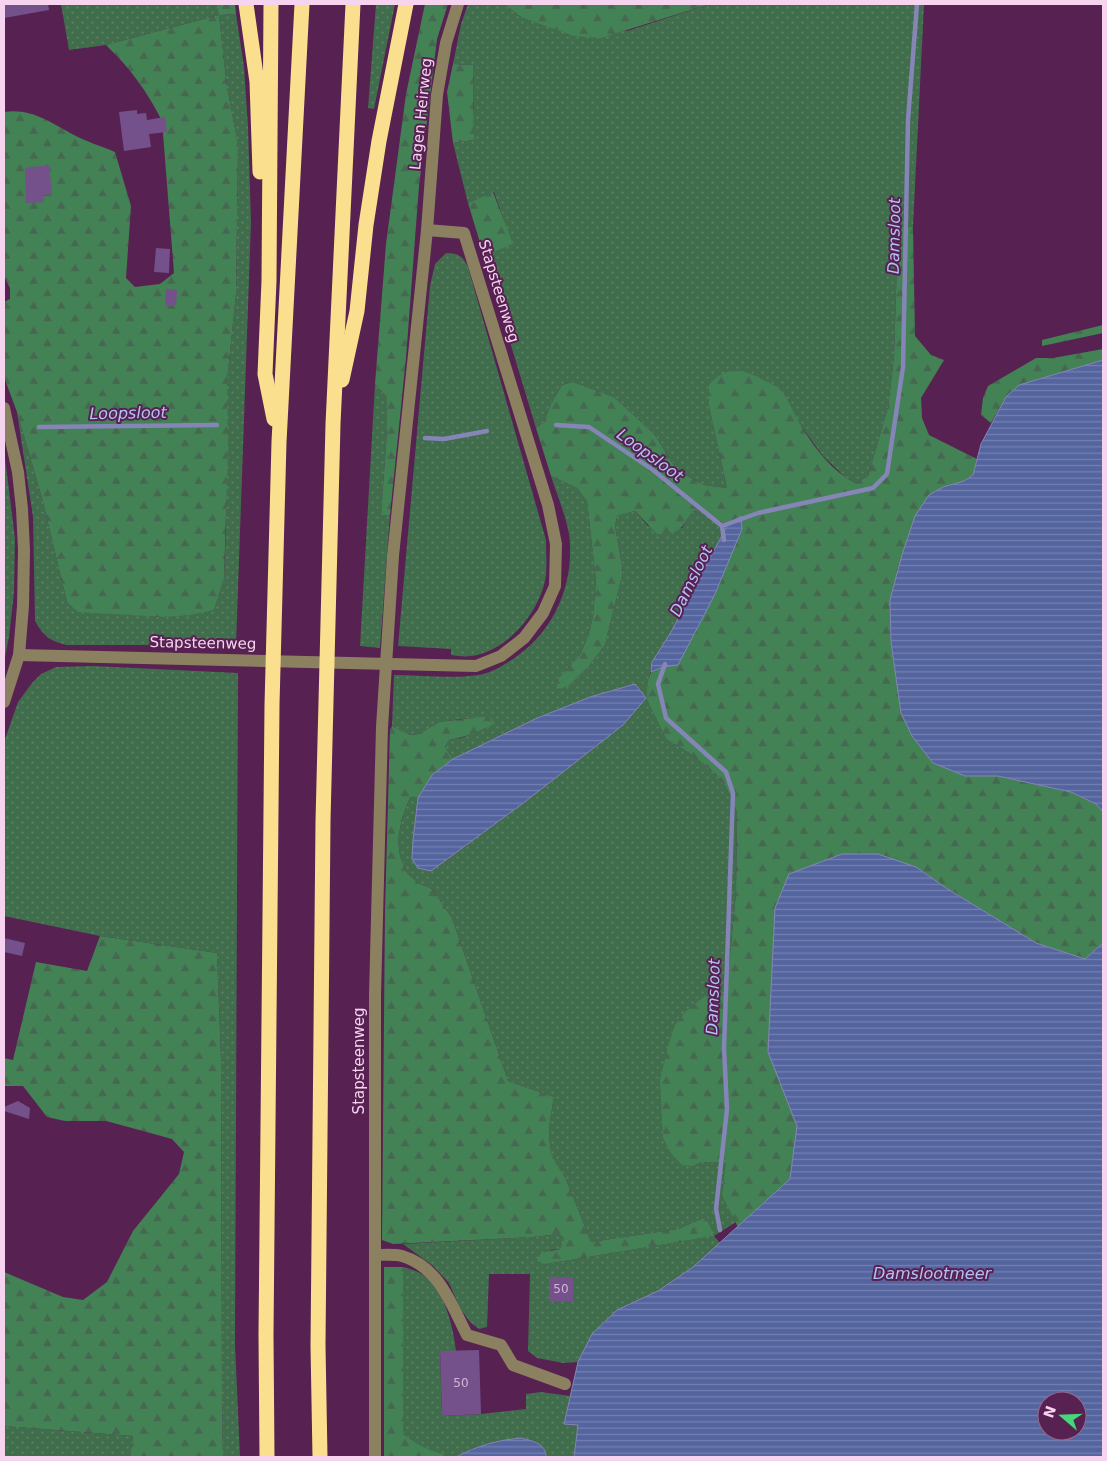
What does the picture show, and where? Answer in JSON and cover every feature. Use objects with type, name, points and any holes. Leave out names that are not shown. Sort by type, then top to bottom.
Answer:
[{"type":"highway","points":[[246,4],[257,82],[260,181],[269,281]]},
{"type":"highway","points":[[271,4],[269,281],[265,374],[279,442]]},
{"type":"highway","points":[[267,1457],[266,1335],[272,725],[279,442],[302,4]]},
{"type":"highway","points":[[320,1457],[318,1346],[319,1111],[323,821],[333,424],[353,4]]},
{"type":"highway","points":[[333,424],[357,310],[366,225],[379,141],[406,4]]},
{"type":"street","name":"Lagen Heirweg","points":[[427,230],[437,95],[446,43],[458,4]]},
{"type":"street","name":"Stapsteenweg","points":[[19,655],[156,658],[448,666],[476,666],[501,656],[524,638],[544,613],[555,586],[556,544],[548,505],[464,233],[427,230],[393,556],[382,727],[375,995],[375,1457]]},
{"type":"street","points":[[4,408],[16,457],[22,509],[23,597],[19,655],[4,702]]},
{"type":"street","points":[[375,1255],[402,1256],[426,1268],[443,1288],[467,1335],[501,1345],[513,1365],[565,1384]]},
{"type":"green space","points":[[61,4],[216,4],[219,15],[106,45],[69,50]]},
{"type":"green space","points":[[216,4],[235,4],[236,14],[219,15]]},
{"type":"green space","points":[[376,4],[395,4],[374,109],[368,108]]},
{"type":"green space","points":[[425,4],[448,4],[437,39],[419,186],[406,358],[390,515],[381,515],[387,431],[387,397],[375,384],[386,244],[406,94]]},
{"type":"green space","points":[[468,4],[504,4],[521,17],[627,31],[710,4],[924,4],[913,227],[898,228],[894,358],[888,407],[868,476],[856,483],[845,477],[823,456],[801,426],[709,385],[709,406],[727,488],[704,485],[677,470],[654,434],[614,397],[573,382],[562,385],[551,404],[544,422],[536,428],[484,256],[512,244],[494,192],[468,203],[453,143],[474,140],[473,65],[453,64],[461,24]]},
{"type":"green space","points":[[504,4],[710,4],[601,38],[574,36],[521,17]]},
{"type":"green space","points":[[236,14],[244,67],[251,222],[236,645],[67,645],[48,638],[35,621],[33,517],[17,412],[42,498],[67,602],[122,614],[163,617],[214,610],[224,579],[227,381],[236,294],[238,144],[227,87],[219,15]]},
{"type":"green space","points":[[219,15],[227,87],[238,144],[236,294],[227,381],[228,450],[224,579],[214,610],[190,615],[163,617],[78,612],[67,602],[42,498],[17,412],[4,377],[4,302],[10,299],[10,288],[4,276],[4,112],[14,111],[32,114],[115,152],[131,206],[126,278],[135,287],[160,284],[174,273],[162,121],[137,80],[106,45]]},
{"type":"green space","points":[[453,64],[473,65],[474,140],[453,143],[447,92]]},
{"type":"green space","points":[[493,192],[513,244],[484,256],[468,203]]},
{"type":"green space","points":[[898,227],[913,227],[915,336],[931,355],[944,360],[921,398],[922,418],[929,435],[977,459],[973,475],[964,481],[943,487],[915,516],[902,555],[890,600],[891,642],[901,713],[965,776],[998,776],[1071,792],[1096,804],[1103,812],[1103,943],[1085,959],[1036,943],[946,888],[916,867],[768,1051],[797,1126],[790,1179],[738,1227],[722,1196],[726,1163],[702,1162],[693,1166],[682,1165],[671,1153],[663,1138],[660,1080],[675,1025],[686,1011],[710,992],[726,996],[736,893],[737,812],[726,787],[715,773],[691,754],[666,739],[646,698],[651,672],[663,667],[740,516],[728,524],[719,521],[702,509],[693,511],[679,529],[671,533],[657,534],[635,511],[617,516],[615,526],[623,572],[605,645],[589,666],[570,685],[560,689],[555,682],[580,655],[589,634],[593,616],[596,581],[587,501],[577,488],[551,476],[536,428],[544,422],[551,404],[562,385],[573,382],[614,397],[654,434],[677,470],[704,485],[727,488],[709,406],[709,385],[728,371],[741,371],[755,376],[780,390],[818,451],[839,473],[856,483],[868,476],[888,407],[894,358]]},
{"type":"green space","points":[[446,253],[460,256],[468,267],[546,540],[546,575],[543,589],[530,615],[510,638],[498,646],[485,653],[468,656],[451,655],[451,649],[398,646],[430,286],[435,264]]},
{"type":"green space","points":[[1103,325],[1103,333],[1042,346],[1042,340]]},
{"type":"green space","points":[[1103,349],[1103,360],[1036,380],[1006,397],[991,423],[981,415],[983,398],[988,386],[1036,358],[1053,358]]},
{"type":"green space","points":[[375,384],[387,397],[387,431],[381,515],[390,515],[380,648],[360,646]]},
{"type":"green space","points":[[4,450],[15,538],[14,592],[4,662]]},
{"type":"green space","points":[[551,476],[577,488],[587,501],[596,581],[593,616],[589,634],[580,655],[555,682],[570,685],[589,666],[605,645],[623,572],[615,526],[617,516],[635,511],[648,526],[682,528],[693,511],[702,509],[719,521],[728,524],[671,632],[652,662],[646,698],[635,684],[590,697],[535,719],[453,759],[445,747],[449,740],[461,738],[488,727],[490,717],[439,722],[419,734],[409,735],[392,726],[394,675],[457,677],[483,674],[513,659],[538,637],[548,624],[563,595],[570,562],[568,528]]},
{"type":"green space","points":[[93,666],[238,673],[235,1344],[240,1457],[223,1457],[221,1058],[217,953],[100,936],[4,916],[4,742],[18,702],[41,674],[56,667]]},
{"type":"green space","points":[[646,698],[666,739],[691,754],[715,773],[726,787],[737,812],[736,893],[726,996],[693,1166],[702,1162],[727,1163],[722,1196],[736,1222],[714,1236],[720,1243],[693,1267],[658,1291],[617,1310],[592,1334],[578,1362],[563,1363],[537,1358],[528,1351],[530,1274],[489,1274],[487,1327],[479,1329],[470,1322],[460,1308],[449,1283],[433,1266],[403,1244],[559,1234],[564,1238],[564,1243],[560,1249],[551,1250],[546,1264],[713,1236],[706,1217],[678,1229],[591,1242],[565,1177],[555,1164],[551,1152],[549,1136],[554,1097],[508,1081],[452,918],[432,889],[418,883],[407,873],[400,856],[398,840],[402,818],[410,797],[418,798],[413,840],[431,871],[526,801],[623,725]]},
{"type":"green space","points":[[490,717],[495,723],[485,729],[449,740],[445,747],[453,759],[432,775],[418,798],[410,797],[402,818],[398,840],[400,856],[407,873],[418,883],[432,889],[452,918],[508,1081],[554,1097],[549,1136],[551,1152],[556,1164],[565,1177],[591,1242],[678,1229],[706,1217],[714,1236],[546,1264],[537,1261],[541,1253],[560,1249],[564,1238],[559,1234],[393,1244],[382,1240],[385,910],[390,730],[392,726],[410,735],[419,734],[439,722]]},
{"type":"green space","points":[[100,936],[217,953],[221,1058],[223,1457],[130,1457],[133,1436],[4,1426],[4,1272],[63,1297],[83,1300],[107,1282],[133,1231],[179,1174],[184,1152],[172,1139],[106,1121],[65,1121],[47,1117],[23,1086],[4,1086],[4,1058],[13,1060],[36,962],[87,971]]},
{"type":"green space","points":[[384,1267],[403,1267],[403,1434],[427,1449],[455,1457],[384,1457]]},
{"type":"green space","points":[[403,1267],[418,1272],[427,1278],[441,1296],[450,1318],[456,1351],[440,1352],[442,1416],[526,1409],[526,1394],[541,1392],[570,1396],[564,1424],[578,1425],[574,1457],[546,1457],[546,1453],[506,1440],[472,1449],[455,1457],[439,1455],[415,1444],[403,1434]]},
{"type":"green space","points":[[4,1426],[133,1436],[130,1457],[4,1457]]},
{"type":"water","points":[[1103,360],[1103,812],[1096,804],[1071,792],[998,776],[965,776],[933,763],[912,736],[901,713],[891,642],[890,600],[915,516],[929,495],[943,487],[964,481],[973,475],[981,444],[1006,397],[1019,385]]},
{"type":"water","points":[[741,516],[742,529],[715,594],[678,665],[663,667],[651,672],[652,662],[671,632],[728,524]]},
{"type":"water","points":[[635,684],[646,698],[623,725],[526,801],[431,871],[418,868],[412,859],[418,798],[432,775],[453,759],[535,719],[590,697]]},
{"type":"water","name":"Damslootmeer","points":[[842,854],[878,854],[916,867],[946,888],[1036,943],[1085,959],[1103,943],[1103,1457],[574,1457],[578,1425],[564,1424],[578,1362],[592,1334],[617,1310],[658,1291],[693,1267],[790,1179],[797,1126],[768,1052],[775,908],[789,874]]},
{"type":"water","points":[[521,1438],[541,1446],[546,1457],[456,1457],[487,1444]]},
{"type":"building","points":[[4,4],[48,4],[49,10],[4,18]]},
{"type":"building","points":[[137,110],[137,114],[146,113],[147,120],[165,117],[167,132],[149,134],[151,147],[124,151],[119,112]]},
{"type":"building","points":[[49,165],[52,194],[43,195],[44,202],[26,203],[25,168]]},
{"type":"building","points":[[156,248],[170,249],[169,273],[154,272]]},
{"type":"building","points":[[166,289],[177,290],[176,306],[165,306]]},
{"type":"building","points":[[4,938],[25,943],[22,956],[4,952]]},
{"type":"building","points":[[18,1101],[30,1108],[29,1119],[4,1111],[4,1107]]},
{"type":"building","points":[[549,1277],[573,1277],[573,1301],[549,1301]]},
{"type":"building","points":[[479,1350],[481,1414],[442,1416],[440,1351]]},
{"type":"waterway","name":"Damsloot","points":[[724,540],[722,526],[758,513],[873,488],[887,474],[903,367],[908,120],[917,4]]},
{"type":"waterway","name":"Loopsloot","points":[[39,427],[217,425]]},
{"type":"waterway","name":"Loopsloot","points":[[556,425],[589,427],[653,470],[722,526]]},
{"type":"waterway","name":"Loopsloot","points":[[425,438],[444,439],[487,431]]},
{"type":"waterway","name":"Damsloot","points":[[665,664],[658,684],[666,718],[726,772],[733,793],[724,1048],[727,1109],[716,1209],[720,1230]]}]
